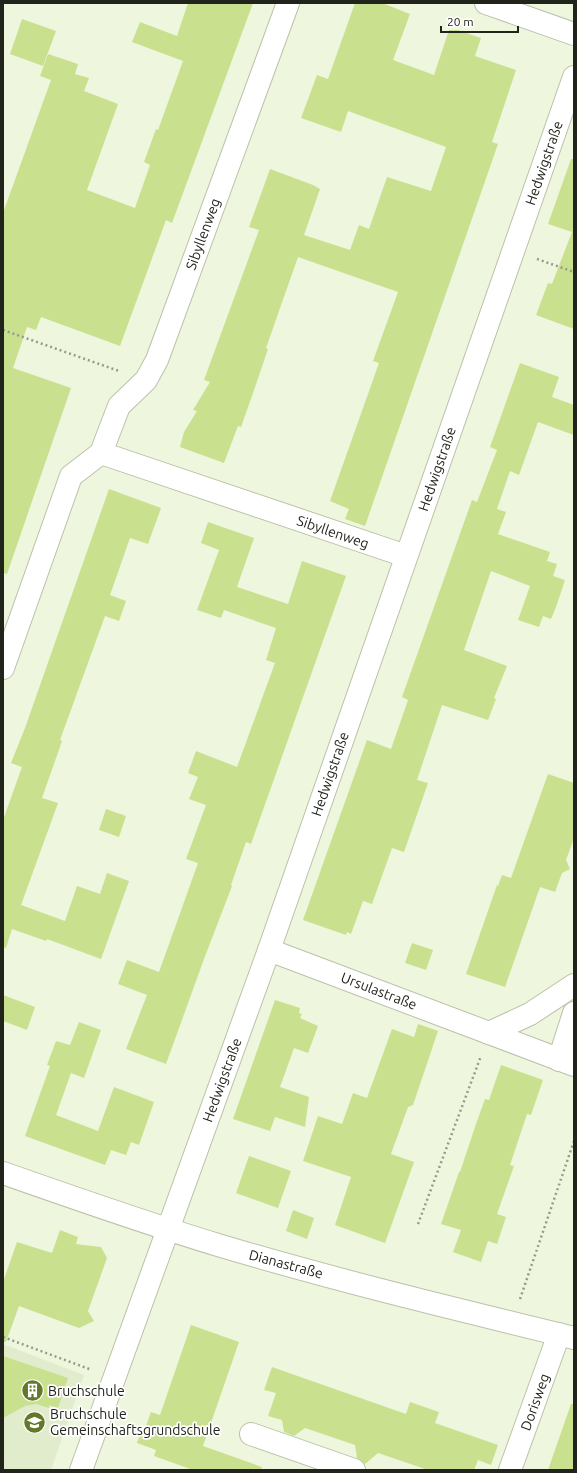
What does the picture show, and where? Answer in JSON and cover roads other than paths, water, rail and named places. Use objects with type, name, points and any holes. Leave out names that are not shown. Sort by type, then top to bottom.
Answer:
[{"type":"street","name":"Sibyllenweg","points":[[288,3],[157,360],[146,380],[119,406],[101,453],[406,556]]},
{"type":"street","points":[[486,3],[574,34]]},
{"type":"street","name":"Hedwigstraße","points":[[81,1470],[269,950],[574,77]]},
{"type":"street","points":[[3,668],[71,476],[101,453]]},
{"type":"street","name":"Ursulastraße","points":[[269,950],[567,1063],[574,1012]]},
{"type":"street","points":[[489,1033],[530,1014],[574,985]]},
{"type":"street","name":"Dianastraße","points":[[3,1173],[109,1211],[218,1245],[361,1285],[566,1336]]},
{"type":"street","name":"Dorisweg","points":[[510,1470],[566,1336]]},
{"type":"street","points":[[250,1434],[354,1470]]},
{"type":"place","name":"Bruchschule","points":[[33,1391]]},
{"type":"place","name":"Bruchschule Gemeinschaftsgrundschule","points":[[35,1422]]}]
